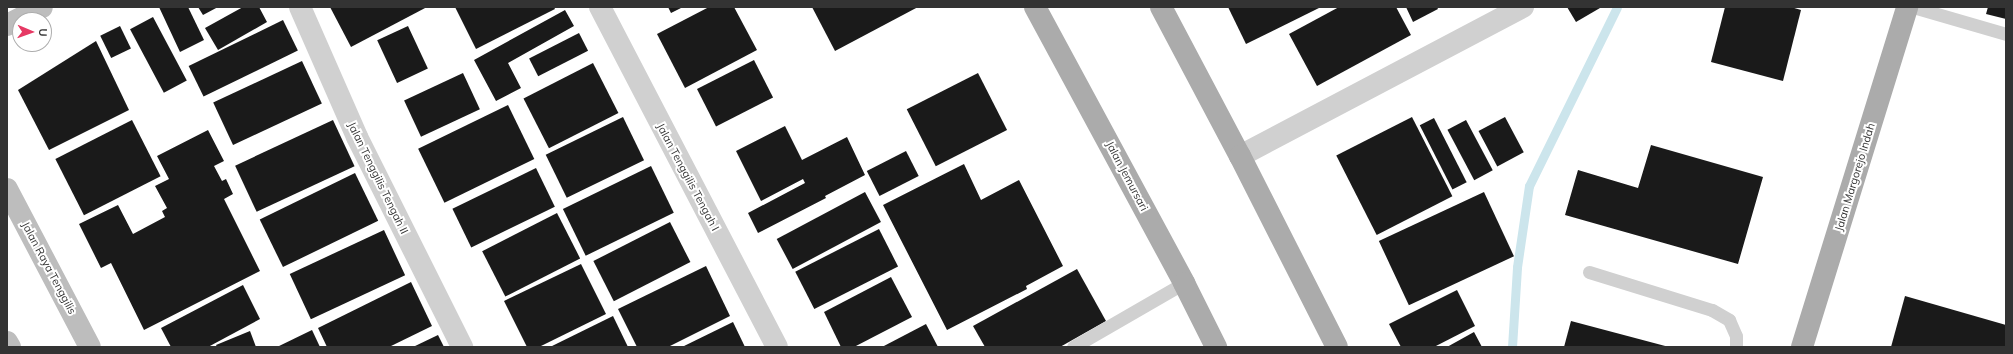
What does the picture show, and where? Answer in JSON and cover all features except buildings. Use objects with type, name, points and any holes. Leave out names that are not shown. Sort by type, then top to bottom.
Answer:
[{"type":"main road","points":[[7,25],[42,7]]},
{"type":"main road","name":"Jalan Jemursari","points":[[1035,7],[1184,283],[1216,347]]},
{"type":"main road","points":[[1161,7],[1240,156],[1337,347]]},
{"type":"main road","name":"Jalan Margorejo Indah","points":[[1802,347],[1907,7]]},
{"type":"main road","name":"Jalan Raya Tenggilis","points":[[7,189],[90,347]]},
{"type":"main road","points":[[7,342],[10,347]]},
{"type":"street","name":"Jalan Tenggilis Tengah II","points":[[300,7],[358,137],[462,347]]},
{"type":"street","name":"Jalan Tenggilis Tengah I","points":[[600,7],[777,347]]},
{"type":"street","points":[[1240,156],[1523,7]]},
{"type":"lane","points":[[1913,7],[2006,34]]},
{"type":"lane","points":[[1589,272],[1712,310],[1729,320],[1736,336],[1736,347]]},
{"type":"lane","points":[[1073,347],[1184,283]]},
{"type":"waterway","points":[[1512,347],[1517,267],[1529,186],[1617,7]]}]
